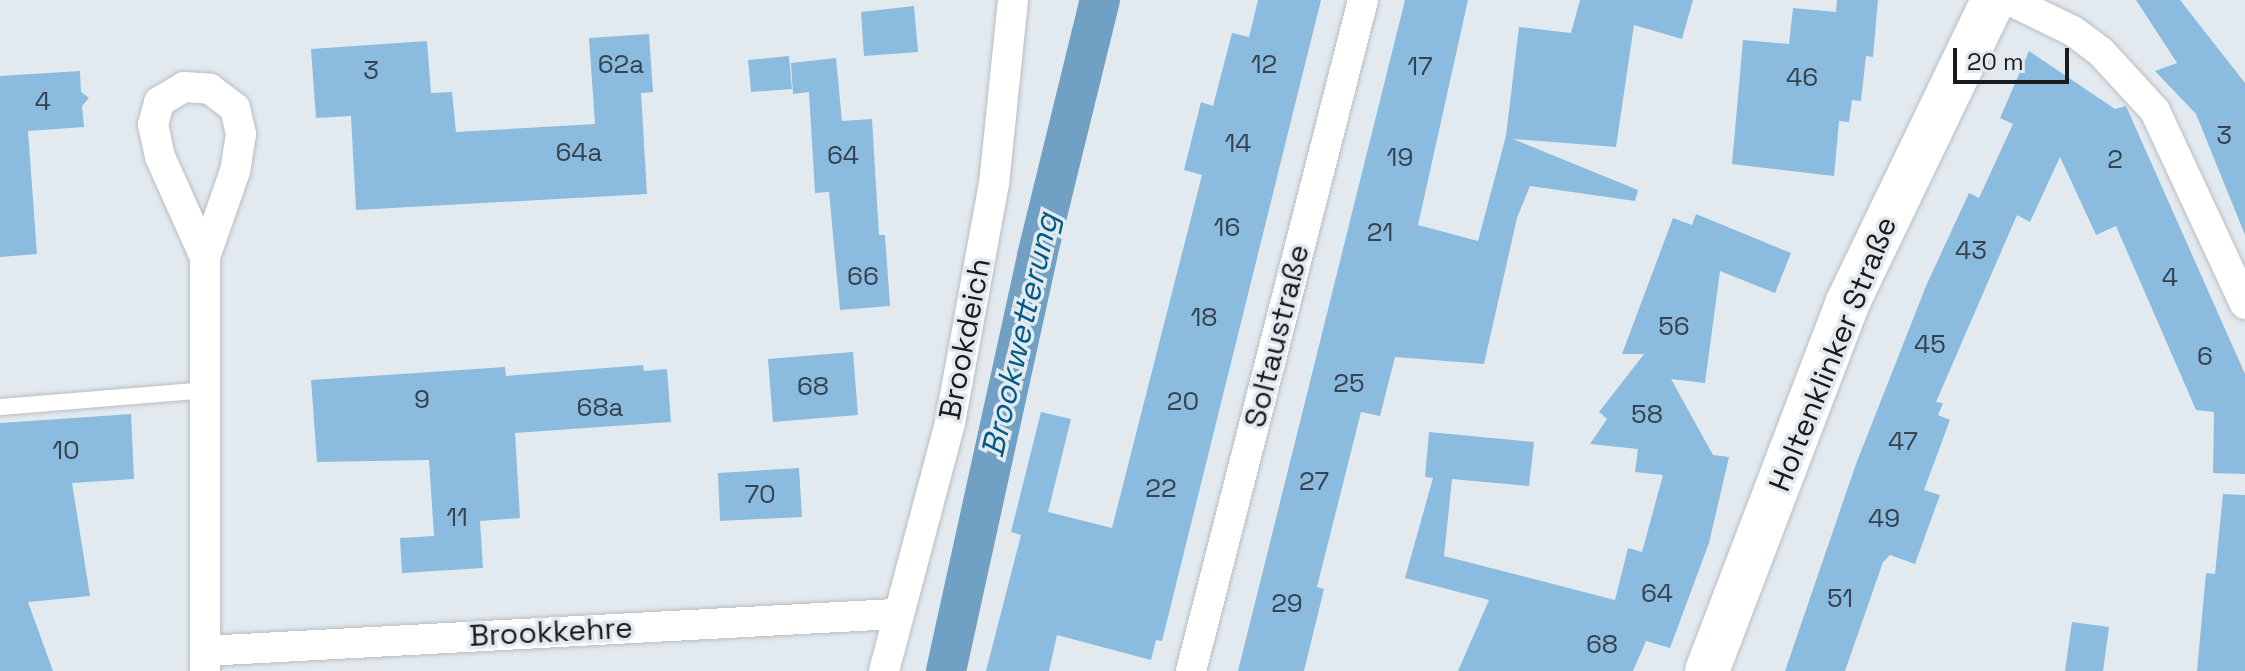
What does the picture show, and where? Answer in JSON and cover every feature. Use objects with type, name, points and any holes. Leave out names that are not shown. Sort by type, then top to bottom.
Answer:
[{"type":"main road","name":"Holtenklinker Straße","points":[[1707,671],[1847,304],[1993,0]]},
{"type":"street","name":"Brookdeich","points":[[884,671],[896,614],[950,423],[994,184],[1013,0]]},
{"type":"street","name":"Soltaustraße","points":[[1191,671],[1363,0]]},
{"type":"street","points":[[2009,0],[2073,31],[2101,52],[2155,111],[2245,304]]},
{"type":"street","name":"Brookkehre","points":[[205,257],[160,157],[153,125],[159,102],[184,87],[210,89],[235,108],[241,134],[235,171],[205,257],[205,661],[896,614]]},
{"type":"lane","points":[[0,407],[205,390]]},
{"type":"building","points":[[1258,0],[1321,0],[1162,641],[1156,640],[1151,660],[1057,635],[1049,671],[986,671],[1021,535],[1011,532],[1041,412],[1071,419],[1048,512],[1112,528],[1202,175],[1184,170],[1201,102],[1213,106],[1232,33],[1249,37]]},
{"type":"building","points":[[1405,0],[1468,0],[1418,225],[1478,241],[1506,136],[1519,27],[1571,33],[1580,0],[1693,0],[1682,39],[1634,25],[1616,147],[1513,139],[1638,190],[1635,201],[1530,186],[1517,218],[1484,364],[1395,357],[1380,416],[1361,412],[1317,587],[1324,589],[1304,671],[1238,671]]},
{"type":"building","points":[[1837,0],[1878,0],[1873,57],[1866,56],[1861,101],[1852,100],[1849,122],[1839,121],[1834,176],[1732,164],[1743,40],[1789,44],[1793,8],[1836,12]]},
{"type":"building","points":[[2136,0],[2180,0],[2245,83],[2245,235],[2196,114],[2155,71],[2177,63]]},
{"type":"building","points":[[914,6],[918,52],[864,56],[861,12]]},
{"type":"building","points":[[649,34],[653,92],[641,93],[647,194],[356,210],[351,116],[316,118],[311,49],[427,41],[431,93],[452,92],[456,132],[595,124],[589,38]]},
{"type":"building","points":[[2029,51],[2115,109],[2126,106],[2245,374],[2245,474],[2213,473],[2214,412],[2196,410],[2116,226],[2096,235],[2060,157],[2030,222],[2017,215],[1936,402],[1943,403],[1938,415],[1950,420],[1924,490],[1940,495],[1915,564],[1890,555],[1883,562],[1845,671],[1785,671],[1856,464],[1926,286],[1969,193],[1979,198],[2013,124],[2000,118]]},
{"type":"building","points":[[789,56],[792,89],[751,92],[748,60]]},
{"type":"building","points":[[836,58],[842,121],[872,119],[879,235],[885,235],[890,306],[840,310],[829,192],[815,193],[809,92],[793,94],[791,63]]},
{"type":"building","points":[[80,71],[81,92],[89,98],[82,106],[84,127],[28,131],[37,254],[0,257],[0,76]]},
{"type":"building","points":[[1696,214],[1791,253],[1775,293],[1720,271],[1705,383],[1671,379],[1713,455],[1729,457],[1709,543],[1670,648],[1646,641],[1633,671],[1458,671],[1489,600],[1405,578],[1433,478],[1425,477],[1429,432],[1534,442],[1529,486],[1452,479],[1444,556],[1615,600],[1628,548],[1642,552],[1663,475],[1635,472],[1638,449],[1590,444],[1607,419],[1599,412],[1644,354],[1622,354],[1673,218],[1692,225]]},
{"type":"building","points":[[853,352],[858,415],[773,422],[768,359]]},
{"type":"building","points":[[643,365],[644,371],[667,369],[671,422],[515,433],[520,518],[480,521],[483,568],[402,573],[400,538],[434,536],[429,460],[317,462],[311,380],[505,367],[506,376]]},
{"type":"building","points":[[131,414],[134,479],[72,483],[90,596],[28,602],[53,671],[0,671],[0,423]]},
{"type":"building","points":[[799,468],[802,517],[720,521],[718,473]]},
{"type":"building","points":[[2223,494],[2245,495],[2245,671],[2197,671],[2206,573],[2215,574]]},
{"type":"building","points":[[2072,622],[2109,627],[2103,671],[2065,671]]},
{"type":"waterway","name":"Brookwetterung","points":[[946,671],[1037,256],[1100,0]]}]
